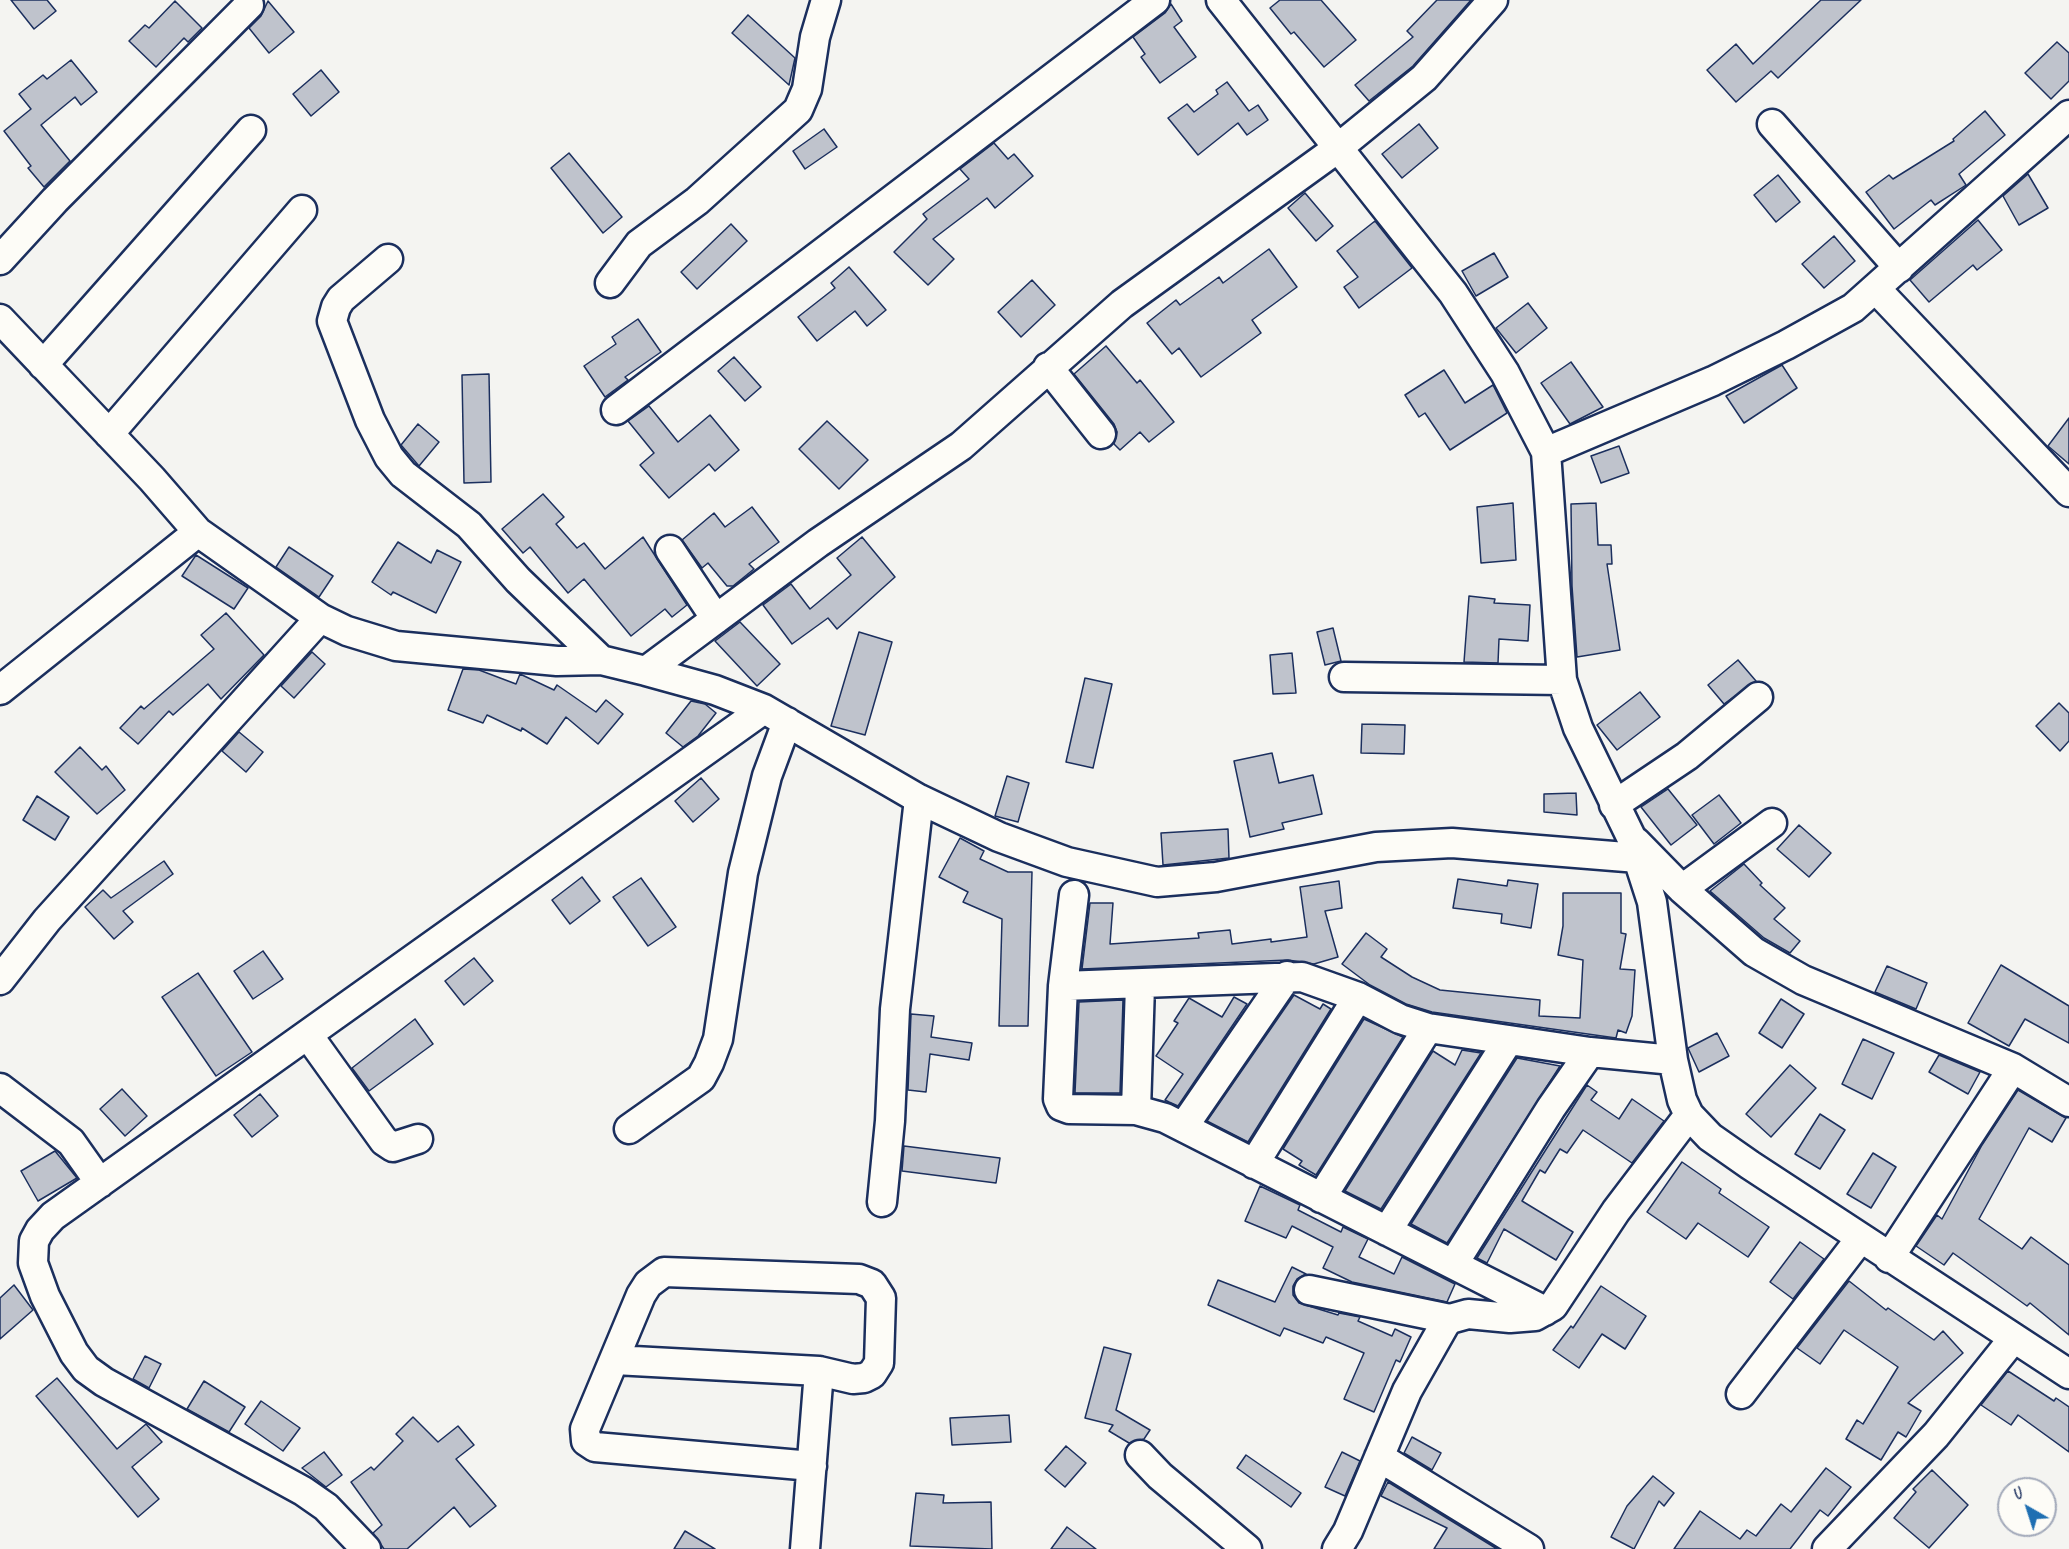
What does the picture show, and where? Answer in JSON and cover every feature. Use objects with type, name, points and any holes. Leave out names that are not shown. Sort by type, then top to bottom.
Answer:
[{"type":"street","points":[[610,283],[639,244],[697,201],[798,110],[807,89],[815,37],[826,0]]},
{"type":"street","points":[[616,410],[1155,0]]},
{"type":"street","points":[[1221,0],[1470,317],[1505,373],[1546,452],[1562,680],[1578,728],[1634,848],[1652,902],[1673,1060],[1682,1100],[1689,1115],[1710,1137],[1742,1160],[2069,1374]]},
{"type":"street","points":[[646,670],[818,543],[961,446],[1122,304],[1338,148],[1424,78],[1493,0]]},
{"type":"street","points":[[0,260],[55,200],[249,5]]},
{"type":"street","points":[[1546,452],[1713,381],[1786,345],[1853,308],[1876,290],[2069,115]]},
{"type":"street","points":[[1772,124],[1899,268]]},
{"type":"street","points":[[44,364],[251,130]]},
{"type":"street","points":[[109,434],[303,210]]},
{"type":"street","points":[[388,259],[342,299],[336,307],[332,321],[370,420],[384,448],[403,474],[469,525],[518,580],[602,660]]},
{"type":"street","points":[[1876,290],[2069,492]]},
{"type":"street","points":[[0,319],[198,532],[320,618],[347,631],[396,646],[557,661],[602,660],[715,690],[775,716],[919,799],[999,837],[1067,862],[1157,882],[1205,878],[1376,847],[1452,843],[1634,848],[1754,952],[1803,980],[2013,1068],[2069,1102]]},
{"type":"street","points":[[1048,367],[1101,434]]},
{"type":"street","points":[[0,690],[198,532]]},
{"type":"street","points":[[670,550],[716,619]]},
{"type":"street","points":[[0,980],[47,920],[320,618]]},
{"type":"street","points":[[1344,677],[1562,680]]},
{"type":"street","points":[[1614,805],[1687,756],[1758,697]]},
{"type":"street","points":[[366,1549],[326,1508],[303,1491],[104,1382],[86,1369],[74,1353],[45,1296],[33,1263],[34,1240],[47,1223],[100,1183],[308,1035],[775,716]]},
{"type":"street","points":[[629,1129],[701,1078],[710,1063],[718,1039],[743,873],[768,776],[775,716]]},
{"type":"street","points":[[882,1202],[890,1121],[895,1009],[919,799]]},
{"type":"street","points":[[1682,889],[1772,824]]},
{"type":"street","points":[[1074,895],[1063,986],[1058,1098],[1061,1106],[1069,1109],[1136,1110],[1184,1126],[1254,1164],[1455,1263],[1545,1311]]},
{"type":"street","points":[[1063,986],[1287,976],[1323,983],[1358,997],[1400,1019],[1428,1028],[1590,1052],[1673,1060]]},
{"type":"street","points":[[1184,1126],[1287,976]]},
{"type":"street","points":[[1136,1110],[1140,984]]},
{"type":"street","points":[[1254,1164],[1358,997]]},
{"type":"street","points":[[1321,1198],[1428,1028]]},
{"type":"street","points":[[308,1035],[384,1141],[393,1147],[418,1139]]},
{"type":"street","points":[[1387,1231],[1508,1041]]},
{"type":"street","points":[[1455,1263],[1551,1108],[1590,1052]]},
{"type":"street","points":[[1889,1258],[2013,1068]]},
{"type":"street","points":[[0,1088],[71,1142],[100,1183]]},
{"type":"street","points":[[1309,1290],[1450,1319],[1468,1314],[1520,1318],[1545,1311],[1560,1299],[1616,1211],[1689,1115]]},
{"type":"street","points":[[1741,1394],[1860,1239]]},
{"type":"street","points":[[615,1360],[819,1371],[853,1379],[864,1378],[876,1369],[880,1350],[880,1298],[872,1284],[859,1279],[664,1272],[648,1284],[641,1295],[585,1429],[586,1441],[590,1445],[812,1466]]},
{"type":"street","points":[[1336,1549],[1348,1532],[1407,1390],[1437,1334],[1450,1319]]},
{"type":"street","points":[[1827,1549],[1936,1435],[2013,1339]]},
{"type":"street","points":[[805,1549],[819,1371]]},
{"type":"street","points":[[1140,1455],[1160,1476],[1247,1549]]},
{"type":"street","points":[[1379,1457],[1529,1549]]},
{"type":"building","points":[[11,0],[47,0],[56,11],[34,29]]},
{"type":"building","points":[[1280,0],[1321,0],[1356,40],[1324,67],[1294,32],[1291,34],[1270,8]]},
{"type":"building","points":[[1437,0],[1471,0],[1413,66],[1369,101],[1355,85],[1413,37],[1407,31]]},
{"type":"building","points":[[1821,0],[1861,0],[1778,78],[1771,71],[1736,102],[1707,70],[1736,44],[1753,64]]},
{"type":"building","points":[[175,1],[202,28],[188,42],[184,38],[156,67],[129,41],[145,25],[149,28]]},
{"type":"building","points":[[268,1],[294,32],[269,53],[249,28],[261,16]]},
{"type":"building","points":[[1171,4],[1182,21],[1174,27],[1196,57],[1160,83],[1141,57],[1145,54],[1133,37],[1165,13]]},
{"type":"building","points":[[748,15],[795,58],[789,85],[732,33]]},
{"type":"building","points":[[2057,42],[2069,53],[2069,81],[2051,99],[2025,73]]},
{"type":"building","points":[[71,60],[97,92],[81,105],[75,97],[41,125],[70,161],[44,187],[28,168],[31,166],[4,131],[31,109],[19,94],[43,75],[47,79]]},
{"type":"building","points":[[321,70],[339,92],[311,116],[293,94]]},
{"type":"building","points":[[1227,82],[1249,111],[1258,105],[1268,120],[1247,135],[1238,123],[1198,155],[1168,118],[1187,104],[1194,112],[1218,94],[1216,90]]},
{"type":"building","points":[[1985,111],[2005,135],[1959,174],[1966,185],[1935,205],[1931,200],[1894,229],[1866,192],[1889,175],[1893,179],[1954,141],[1953,139]]},
{"type":"building","points":[[1419,124],[1438,148],[1402,178],[1382,154]]},
{"type":"building","points":[[824,129],[837,147],[805,169],[793,151]]},
{"type":"building","points":[[994,143],[1008,159],[1014,154],[1033,176],[995,208],[987,198],[933,239],[954,259],[928,285],[894,252],[927,219],[923,214],[969,179],[960,169]]},
{"type":"building","points":[[569,153],[622,217],[603,233],[551,168]]},
{"type":"building","points":[[2028,174],[2048,208],[2019,225],[2003,196]]},
{"type":"building","points":[[1778,175],[1800,202],[1776,222],[1754,195]]},
{"type":"building","points":[[1305,193],[1333,226],[1316,241],[1288,208]]},
{"type":"building","points":[[1978,220],[2002,250],[1977,270],[1973,265],[1929,302],[1910,280]]},
{"type":"building","points":[[1375,221],[1412,268],[1359,308],[1344,287],[1358,277],[1337,251]]},
{"type":"building","points":[[731,224],[747,241],[697,289],[681,272]]},
{"type":"building","points":[[1834,236],[1855,261],[1824,288],[1802,264]]},
{"type":"building","points":[[1269,249],[1297,287],[1252,320],[1261,333],[1201,377],[1179,348],[1172,354],[1147,323],[1176,300],[1180,305],[1219,277],[1223,283]]},
{"type":"building","points":[[1494,253],[1508,277],[1476,296],[1462,271]]},
{"type":"building","points":[[849,267],[886,310],[867,326],[855,311],[817,341],[798,317],[835,288],[831,283]]},
{"type":"building","points":[[1032,280],[1055,305],[1021,337],[998,312]]},
{"type":"building","points":[[1528,303],[1547,328],[1516,353],[1496,328]]},
{"type":"building","points":[[638,319],[661,352],[625,377],[628,380],[605,397],[584,366],[616,344],[612,337]]},
{"type":"building","points":[[1106,346],[1137,383],[1140,380],[1174,422],[1149,442],[1140,432],[1120,450],[1114,444],[1117,432],[1114,424],[1074,374]]},
{"type":"building","points":[[734,357],[761,387],[745,401],[718,371]]},
{"type":"building","points":[[1571,362],[1603,407],[1570,424],[1541,383]]},
{"type":"building","points":[[1782,365],[1797,388],[1744,423],[1726,396]]},
{"type":"building","points":[[1444,370],[1465,403],[1493,385],[1507,413],[1450,450],[1425,413],[1419,417],[1405,395]]},
{"type":"building","points":[[489,374],[491,482],[464,483],[462,375]]},
{"type":"building","points":[[649,406],[678,442],[710,415],[739,450],[715,471],[709,464],[669,498],[640,465],[654,453],[628,421]]},
{"type":"building","points":[[2069,418],[2069,464],[2048,446]]},
{"type":"building","points":[[827,421],[868,460],[839,489],[799,449]]},
{"type":"building","points":[[418,424],[439,442],[419,466],[401,445]]},
{"type":"building","points":[[1619,446],[1629,473],[1601,483],[1591,456]]},
{"type":"building","points":[[543,494],[564,517],[556,524],[577,548],[584,543],[605,569],[643,537],[687,605],[672,617],[665,609],[631,636],[584,579],[568,593],[530,547],[523,553],[502,529]]},
{"type":"building","points":[[1513,503],[1516,560],[1481,563],[1477,507]]},
{"type":"building","points":[[1596,503],[1598,545],[1611,545],[1612,564],[1607,564],[1620,650],[1577,657],[1572,586],[1571,504]]},
{"type":"building","points":[[752,507],[779,542],[749,564],[754,569],[733,586],[727,586],[708,563],[702,568],[682,540],[714,513],[725,527]]},
{"type":"building","points":[[862,537],[895,577],[837,629],[828,618],[792,644],[763,605],[791,584],[810,609],[851,575],[837,558]]},
{"type":"building","points":[[398,542],[431,563],[437,550],[461,562],[436,613],[393,592],[391,595],[372,582]]},
{"type":"building","points":[[289,547],[333,576],[319,597],[276,567]]},
{"type":"building","points":[[196,555],[248,588],[234,609],[182,576]]},
{"type":"building","points":[[1469,596],[1495,599],[1494,603],[1530,605],[1528,641],[1499,639],[1498,663],[1464,662]]},
{"type":"building","points":[[226,613],[264,655],[221,699],[208,684],[173,715],[169,711],[138,744],[120,728],[141,706],[144,709],[214,649],[201,635]]},
{"type":"building","points":[[740,622],[780,664],[757,686],[715,641]]},
{"type":"building","points":[[1333,628],[1341,661],[1325,665],[1317,632]]},
{"type":"building","points":[[859,632],[892,642],[865,735],[831,726]]},
{"type":"building","points":[[312,652],[325,664],[294,698],[281,686]]},
{"type":"building","points":[[1292,653],[1296,693],[1273,694],[1270,655]]},
{"type":"building","points":[[1738,660],[1756,681],[1724,704],[1708,685]]},
{"type":"building","points":[[463,669],[479,670],[516,684],[520,674],[554,690],[557,685],[596,712],[606,700],[623,714],[598,744],[566,717],[547,744],[522,728],[521,731],[487,715],[483,723],[448,710]]},
{"type":"building","points":[[1085,678],[1112,684],[1093,768],[1066,762]]},
{"type":"building","points":[[1640,692],[1660,717],[1617,750],[1597,725]]},
{"type":"building","points":[[691,701],[705,704],[716,713],[698,736],[683,747],[666,733]]},
{"type":"building","points":[[2059,703],[2069,713],[2069,741],[2060,751],[2036,726]]},
{"type":"building","points":[[1362,724],[1405,725],[1404,754],[1361,753]]},
{"type":"building","points":[[239,732],[263,752],[246,772],[222,751]]},
{"type":"building","points":[[80,747],[102,770],[106,766],[125,790],[97,814],[55,772]]},
{"type":"building","points":[[1272,753],[1279,783],[1313,775],[1322,814],[1282,823],[1284,829],[1250,837],[1234,761]]},
{"type":"building","points":[[1007,776],[1029,783],[1018,822],[995,816]]},
{"type":"building","points":[[701,778],[719,799],[693,822],[675,801]]},
{"type":"building","points":[[1668,789],[1697,825],[1671,845],[1641,807]]},
{"type":"building","points":[[1576,793],[1577,815],[1544,812],[1544,794]]},
{"type":"building","points":[[1719,795],[1741,823],[1714,844],[1692,815]]},
{"type":"building","points":[[37,796],[69,817],[55,840],[23,820]]},
{"type":"building","points":[[1799,825],[1831,853],[1809,877],[1777,849]]},
{"type":"building","points":[[1228,829],[1229,858],[1163,865],[1161,833]]},
{"type":"building","points":[[960,838],[984,851],[980,859],[1008,872],[1032,872],[1028,1026],[999,1026],[1002,919],[963,902],[968,892],[939,877]]},
{"type":"building","points":[[164,861],[173,874],[123,911],[133,922],[114,939],[85,907],[103,890],[111,898]]},
{"type":"building","points":[[1744,864],[1762,883],[1760,885],[1785,908],[1774,919],[1800,941],[1790,953],[1764,938],[1710,891]]},
{"type":"building","points":[[582,877],[600,901],[570,924],[552,900]]},
{"type":"building","points":[[641,878],[676,927],[648,946],[613,897]]},
{"type":"building","points":[[1458,879],[1507,886],[1508,880],[1538,884],[1531,928],[1501,923],[1502,914],[1453,908]]},
{"type":"building","points":[[1339,881],[1342,908],[1325,911],[1338,957],[1314,964],[1288,960],[1082,969],[1090,903],[1113,903],[1110,944],[1199,938],[1198,933],[1230,930],[1232,944],[1271,939],[1271,942],[1307,937],[1300,887]]},
{"type":"building","points":[[1563,893],[1621,893],[1621,933],[1626,934],[1620,969],[1635,970],[1632,1016],[1626,1033],[1618,1030],[1616,1038],[1432,1012],[1406,1004],[1370,985],[1342,964],[1366,933],[1387,949],[1381,957],[1412,977],[1440,990],[1540,1000],[1539,1016],[1580,1018],[1583,960],[1558,955],[1563,926]]},
{"type":"building","points":[[263,951],[283,979],[253,999],[234,971]]},
{"type":"building","points":[[474,958],[493,981],[464,1005],[445,981]]},
{"type":"building","points":[[2001,965],[2069,1006],[2069,1043],[2025,1019],[2009,1046],[1968,1023]]},
{"type":"building","points":[[1887,966],[1927,983],[1916,1009],[1875,992]]},
{"type":"building","points":[[198,973],[252,1052],[216,1076],[162,997]]},
{"type":"building","points":[[1294,995],[1320,1009],[1323,1004],[1331,1009],[1248,1142],[1207,1121]]},
{"type":"building","points":[[1234,997],[1247,1004],[1178,1106],[1165,1100],[1183,1074],[1156,1056],[1178,1023],[1174,1021],[1189,998],[1222,1017]]},
{"type":"building","points":[[1781,999],[1804,1014],[1782,1048],[1759,1033]]},
{"type":"building","points":[[1123,1000],[1120,1093],[1075,1093],[1079,1002]]},
{"type":"building","points":[[911,1014],[934,1016],[931,1037],[972,1043],[969,1060],[930,1054],[926,1092],[908,1090]]},
{"type":"building","points":[[415,1019],[433,1044],[369,1091],[352,1068]]},
{"type":"building","points":[[1364,1019],[1403,1037],[1316,1175],[1299,1165],[1302,1161],[1283,1149]]},
{"type":"building","points":[[1717,1033],[1729,1056],[1699,1072],[1688,1048]]},
{"type":"building","points":[[1863,1039],[1894,1053],[1872,1099],[1842,1084]]},
{"type":"building","points":[[1462,1050],[1481,1053],[1381,1209],[1345,1191],[1433,1051],[1455,1065]]},
{"type":"building","points":[[1939,1055],[1980,1072],[1968,1094],[1929,1072]]},
{"type":"building","points":[[1517,1058],[1560,1066],[1447,1243],[1411,1224]]},
{"type":"building","points":[[1790,1065],[1816,1088],[1771,1137],[1746,1114]]},
{"type":"building","points":[[1587,1085],[1597,1092],[1591,1100],[1619,1119],[1632,1099],[1664,1121],[1632,1163],[1583,1130],[1567,1153],[1560,1149],[1545,1173],[1540,1170],[1522,1201],[1573,1232],[1556,1260],[1504,1229],[1487,1263],[1477,1258]]},
{"type":"building","points":[[122,1089],[147,1116],[125,1136],[100,1109]]},
{"type":"building","points":[[2018,1090],[2066,1118],[2052,1142],[2029,1128],[1979,1219],[2022,1249],[2031,1237],[2069,1265],[2069,1335],[2030,1303],[2027,1306],[1953,1253],[1944,1265],[1916,1246],[1937,1215],[1942,1219],[1982,1145]]},
{"type":"building","points":[[260,1094],[278,1116],[252,1137],[234,1115]]},
{"type":"building","points":[[1820,1114],[1845,1130],[1820,1169],[1795,1154]]},
{"type":"building","points":[[904,1146],[1000,1158],[996,1183],[902,1171]]},
{"type":"building","points":[[55,1151],[77,1178],[38,1201],[21,1171]]},
{"type":"building","points":[[1873,1153],[1896,1167],[1871,1208],[1847,1194]]},
{"type":"building","points":[[1682,1162],[1721,1189],[1719,1193],[1769,1227],[1748,1257],[1698,1223],[1686,1239],[1647,1212]]},
{"type":"building","points":[[1260,1186],[1300,1205],[1298,1210],[1341,1232],[1343,1227],[1368,1239],[1359,1257],[1394,1274],[1402,1257],[1455,1284],[1447,1302],[1352,1282],[1323,1268],[1333,1247],[1292,1226],[1286,1238],[1245,1221]]},
{"type":"building","points":[[1800,1242],[1824,1259],[1793,1299],[1770,1282]]},
{"type":"building","points":[[1292,1267],[1306,1274],[1297,1279],[1293,1286],[1293,1295],[1299,1303],[1338,1315],[1339,1313],[1360,1317],[1358,1321],[1392,1336],[1395,1329],[1411,1337],[1400,1362],[1396,1360],[1374,1412],[1344,1399],[1364,1353],[1326,1337],[1323,1343],[1284,1328],[1280,1336],[1208,1305],[1218,1280],[1275,1302]]},
{"type":"building","points":[[1849,1281],[1886,1310],[1888,1308],[1934,1340],[1943,1331],[1963,1353],[1908,1403],[1921,1411],[1906,1437],[1898,1432],[1881,1460],[1846,1439],[1857,1420],[1863,1424],[1898,1367],[1844,1330],[1820,1364],[1797,1348]]},
{"type":"building","points":[[14,1285],[33,1310],[0,1339],[0,1298]]},
{"type":"building","points":[[1601,1286],[1646,1316],[1625,1349],[1602,1334],[1579,1368],[1553,1350],[1571,1326],[1573,1328]]},
{"type":"building","points":[[1104,1347],[1131,1354],[1116,1410],[1150,1430],[1144,1439],[1129,1443],[1109,1431],[1113,1425],[1085,1418]]},
{"type":"building","points":[[145,1356],[161,1364],[149,1388],[133,1379]]},
{"type":"building","points":[[2008,1371],[2054,1401],[2056,1398],[2069,1407],[2069,1452],[2018,1415],[2011,1425],[1981,1405]]},
{"type":"building","points":[[57,1378],[117,1449],[146,1424],[162,1442],[132,1467],[159,1499],[138,1517],[36,1396]]},
{"type":"building","points":[[204,1381],[245,1407],[229,1432],[187,1409]]},
{"type":"building","points":[[261,1401],[300,1428],[283,1451],[245,1424]]},
{"type":"building","points":[[1009,1415],[1011,1442],[952,1445],[950,1418]]},
{"type":"building","points":[[413,1417],[438,1442],[458,1426],[474,1445],[456,1459],[496,1506],[470,1527],[454,1507],[407,1549],[384,1549],[373,1533],[382,1525],[351,1482],[371,1467],[374,1470],[403,1441],[396,1434]]},
{"type":"building","points":[[1412,1437],[1441,1453],[1432,1470],[1404,1453]]},
{"type":"building","points":[[1066,1446],[1086,1463],[1065,1487],[1045,1470]]},
{"type":"building","points":[[324,1452],[342,1475],[326,1487],[302,1468]]},
{"type":"building","points":[[1342,1452],[1360,1461],[1345,1496],[1325,1487]]},
{"type":"building","points":[[1246,1455],[1301,1493],[1291,1507],[1237,1468]]},
{"type":"building","points":[[1826,1468],[1851,1487],[1828,1516],[1820,1510],[1790,1549],[1674,1549],[1700,1511],[1740,1539],[1747,1530],[1756,1536],[1781,1504],[1791,1512]]},
{"type":"building","points":[[1932,1470],[1968,1505],[1929,1548],[1894,1518],[1916,1492],[1913,1489]]},
{"type":"building","points":[[1653,1476],[1674,1493],[1664,1506],[1659,1501],[1634,1549],[1611,1537],[1627,1506]]},
{"type":"building","points":[[1388,1482],[1497,1549],[1434,1549],[1447,1528],[1381,1496]]},
{"type":"building","points":[[916,1493],[944,1495],[943,1503],[991,1502],[992,1549],[910,1546]]},
{"type":"building","points":[[1067,1527],[1096,1549],[1051,1549]]},
{"type":"building","points":[[685,1531],[715,1549],[674,1549]]}]
